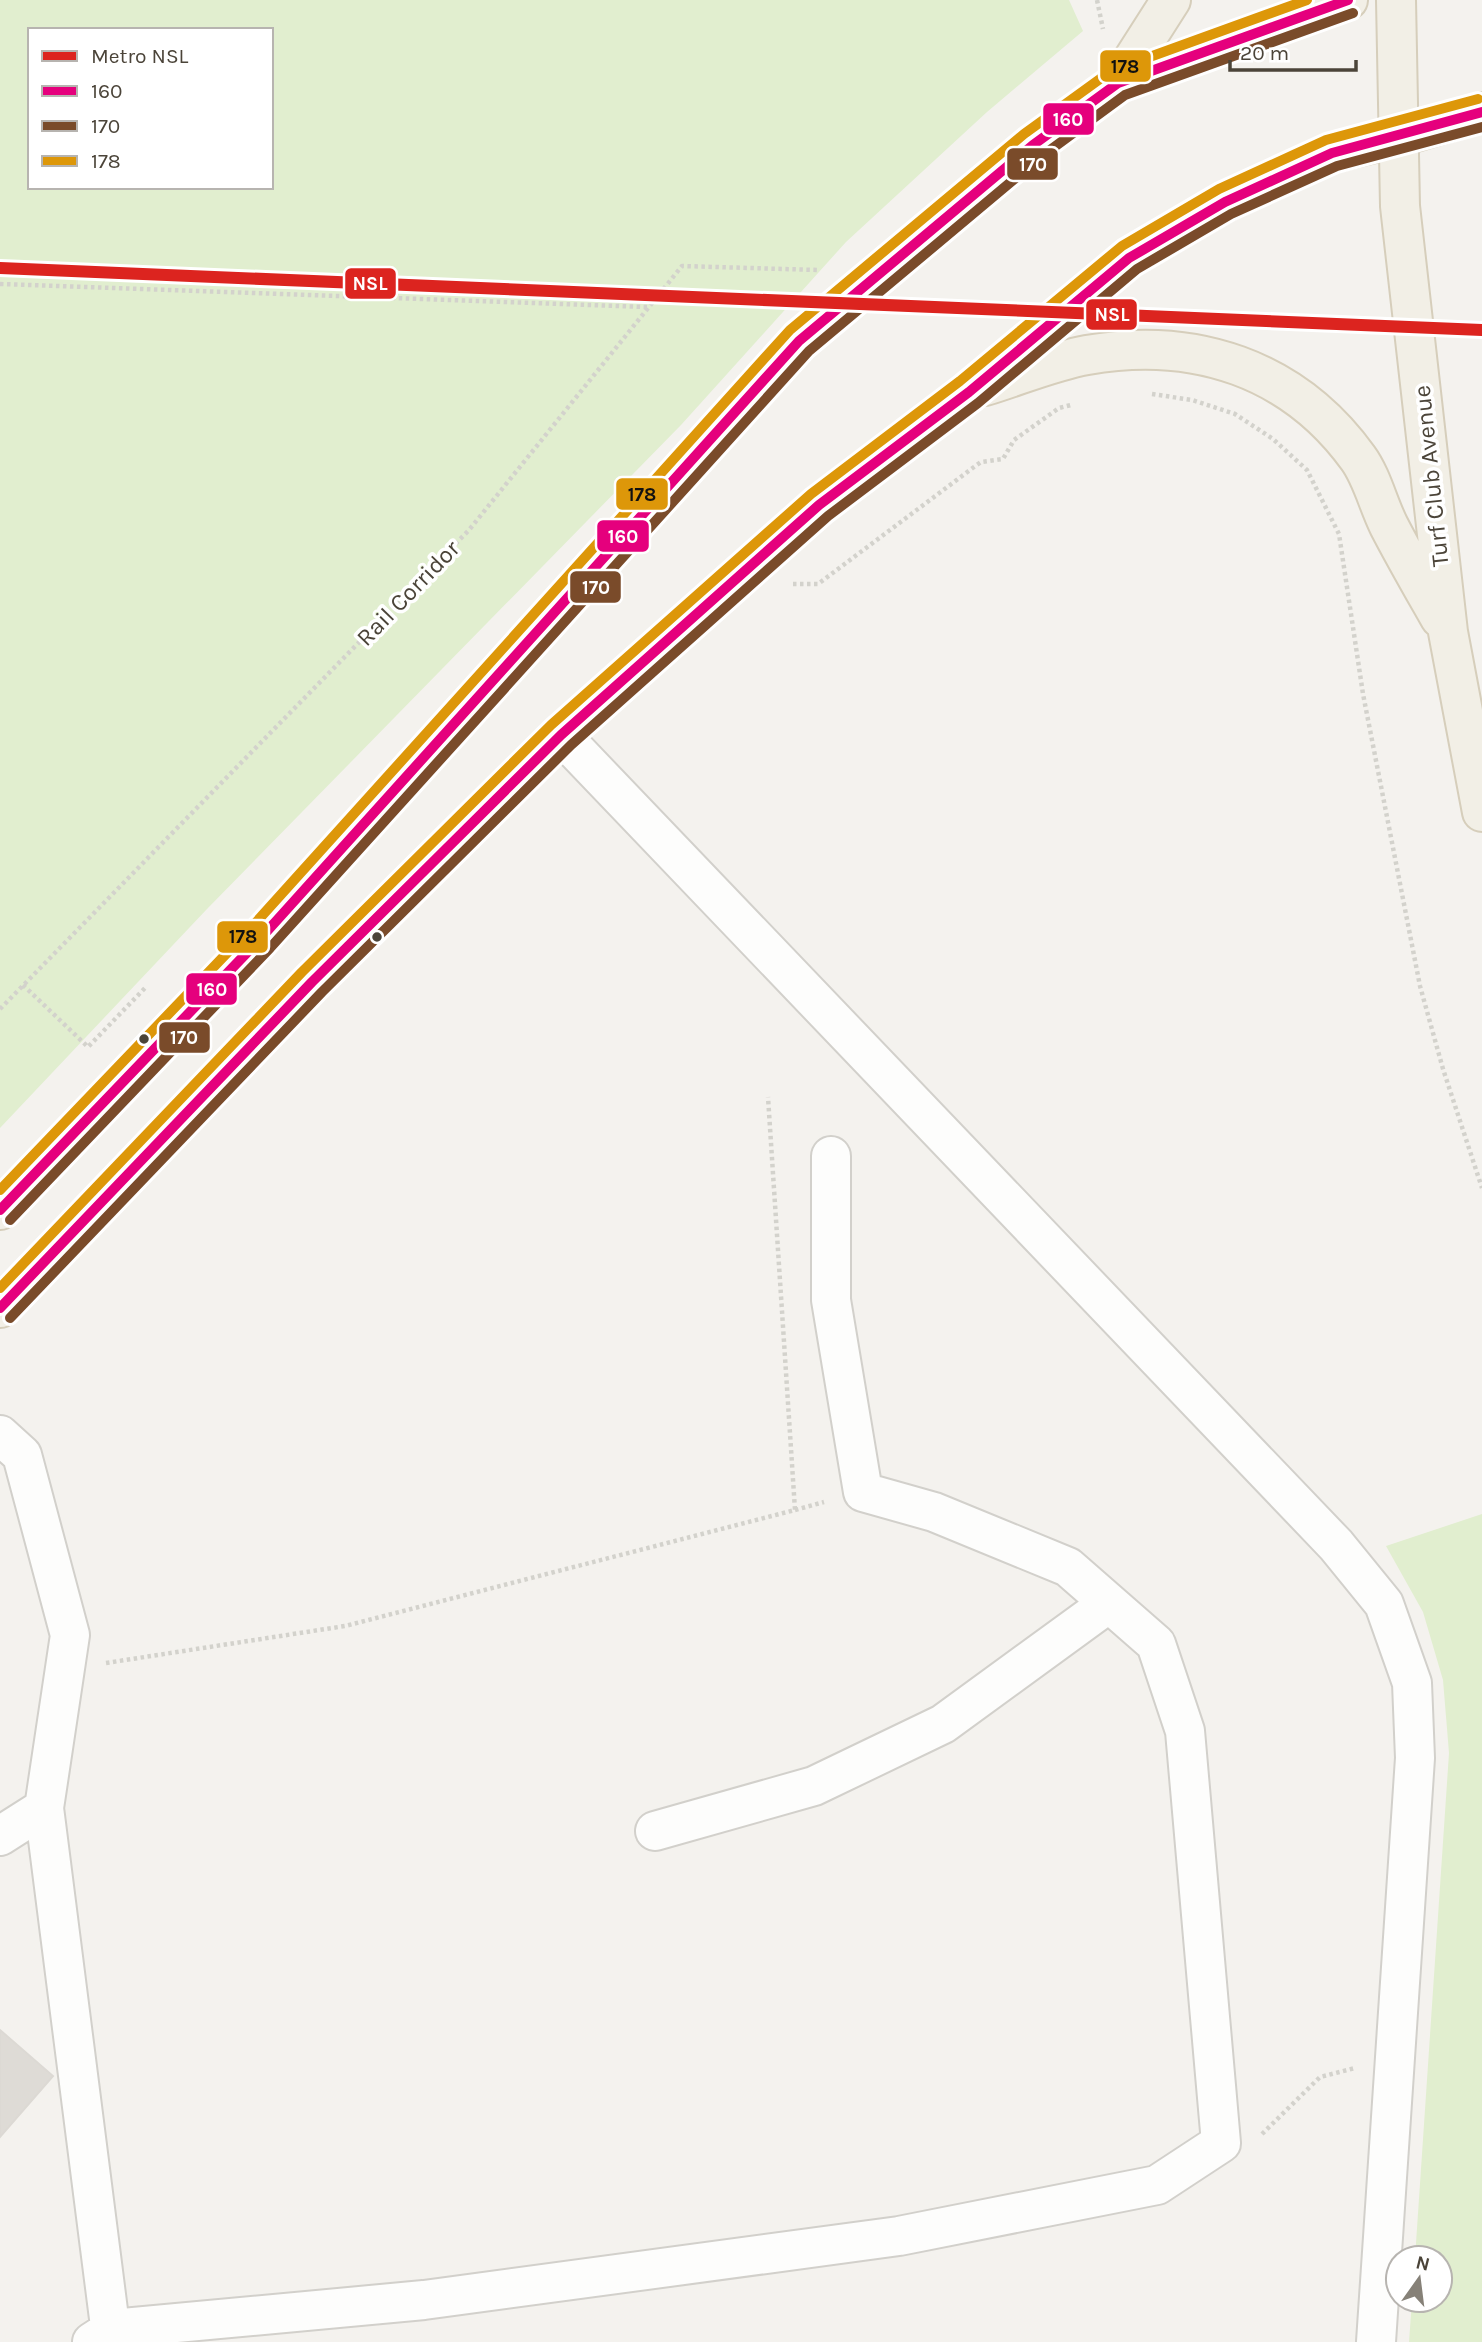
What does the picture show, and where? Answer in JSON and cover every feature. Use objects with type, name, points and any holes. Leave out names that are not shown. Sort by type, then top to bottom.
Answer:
[{"type":"main road","points":[[1118,83],[1171,0]]},
{"type":"main road","points":[[0,1210],[260,939],[799,341],[1033,145],[1118,83],[1348,0]]},
{"type":"main road","name":"Turf Club Avenue","points":[[1396,0],[1401,206],[1448,632],[1482,812]]},
{"type":"main road","points":[[0,1308],[312,982],[561,735],[819,505],[969,392],[1129,258],[1225,202],[1332,153],[1399,137],[1482,112]]},
{"type":"main road","points":[[969,392],[1085,355],[1135,349],[1177,351],[1235,362],[1297,398],[1322,418],[1360,459],[1388,524],[1448,632]]},
{"type":"lane","points":[[561,735],[1336,1545],[1384,1604],[1412,1683],[1415,1758],[1376,2342]]},
{"type":"lane","points":[[0,1435],[22,1455],[69,1635],[44,1808],[105,2338],[424,2300],[899,2236],[1157,2185],[1221,2143],[1185,1731],[1156,1644],[1068,1567],[934,1513],[863,1492],[831,1300],[831,1156]]},
{"type":"lane","points":[[655,1831],[814,1786],[943,1724],[1109,1603]]},
{"type":"lane","points":[[0,1836],[44,1808]]},
{"type":"path","points":[[1097,0],[1105,37]]},
{"type":"path","name":"Rail Corridor","points":[[0,1010],[469,530],[682,266],[825,271]]},
{"type":"path","points":[[0,284],[648,307]]},
{"type":"path","points":[[1149,394],[1192,400],[1235,414],[1273,439],[1307,470],[1339,534],[1366,708],[1420,986],[1443,1069],[1482,1188]]},
{"type":"path","points":[[784,583],[818,584],[981,462],[1003,459],[1014,440],[1059,408],[1081,401]]},
{"type":"path","points":[[23,985],[88,1047],[145,988]]},
{"type":"path","points":[[64,1670],[345,1626],[795,1510],[768,1097]]},
{"type":"path","points":[[1221,2143],[1261,2135],[1320,2077],[1393,2060]]},
{"type":"green space","points":[[0,0],[1069,0],[1083,31],[987,112],[846,242],[681,425],[207,909],[0,1128]]},
{"type":"green space","points":[[1482,1514],[1482,2342],[1409,2342],[1411,2314],[1454,2314],[1454,2244],[1416,2244],[1449,1753],[1443,1680],[1423,1612],[1386,1546]]},
{"type":"building","points":[[0,2030],[53,2076],[0,2137]]},
{"type":"metro line","name":"NSL","points":[[0,268],[1482,330]]},
{"type":"transit line","name":"178","points":[[0,1190],[250,929],[790,330],[1024,134],[1111,71],[1307,0]]},
{"type":"transit line","name":"160","points":[[0,1210],[260,939],[799,341],[1033,145],[1118,83],[1348,0]]},
{"type":"transit line","name":"170","points":[[10,1220],[270,948],[809,351],[1042,156],[1125,95],[1353,13]]},
{"type":"transit line","name":"178","points":[[0,1288],[302,972],[551,725],[811,494],[960,381],[1122,246],[1219,189],[1326,140],[1478,99]]},
{"type":"transit line","name":"160","points":[[0,1308],[312,982],[561,735],[819,505],[969,392],[1129,258],[1225,202],[1332,153],[1482,112]]},
{"type":"transit line","name":"170","points":[[10,1318],[322,992],[571,745],[828,516],[978,403],[1137,269],[1231,214],[1337,166],[1482,127]]}]
